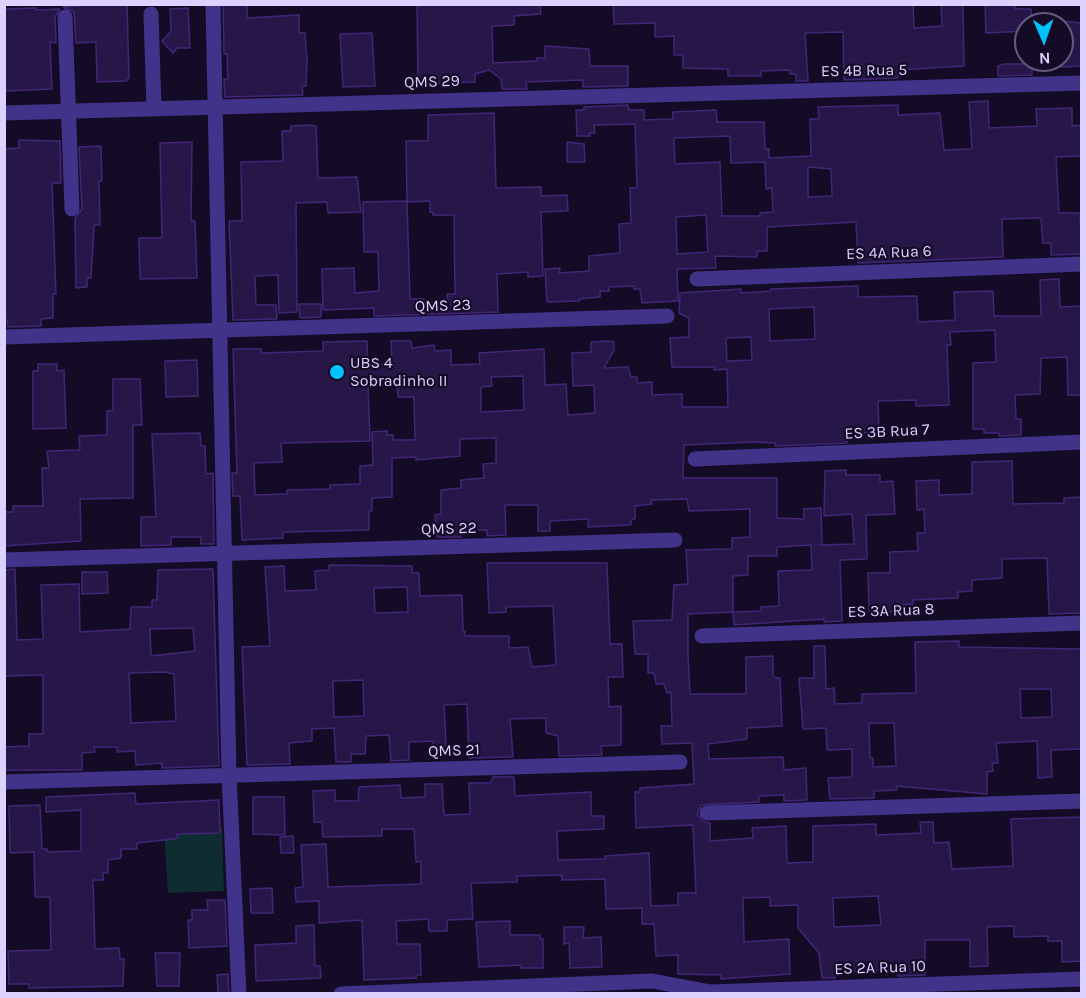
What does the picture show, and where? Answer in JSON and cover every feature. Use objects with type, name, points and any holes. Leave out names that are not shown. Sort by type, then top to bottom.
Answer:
[{"type":"street","points":[[213,4],[222,332],[229,775],[239,993]]},
{"type":"street","points":[[152,14],[154,108]]},
{"type":"street","points":[[65,17],[72,209]]},
{"type":"street","name":"ES 4B Rua 5","points":[[648,94],[1082,84]]},
{"type":"street","name":"QMS 29","points":[[4,113],[648,94]]},
{"type":"street","name":"ES 4A Rua 6","points":[[697,279],[1082,264]]},
{"type":"street","name":"QMS 23","points":[[4,337],[222,332],[667,316]]},
{"type":"street","name":"ES 3B Rua 7","points":[[695,459],[1082,442]]},
{"type":"street","name":"QMS 22","points":[[4,560],[675,540]]},
{"type":"street","name":"ES 3A Rua 8","points":[[702,636],[1082,623]]},
{"type":"street","name":"QMS 21","points":[[4,782],[680,762]]},
{"type":"street","points":[[707,813],[1082,801]]},
{"type":"street","name":"ES 2A Rua 10","points":[[340,993],[652,981],[711,992],[1082,979]]},
{"type":"green space","points":[[222,828],[224,891],[168,893],[164,829]]},
{"type":"building","points":[[127,4],[129,78],[126,81],[97,82],[96,42],[76,43],[74,12],[63,7]]},
{"type":"building","points":[[223,4],[247,4],[247,18],[299,15],[299,33],[305,33],[307,61],[306,86],[302,86],[303,95],[225,97],[224,79],[228,79],[227,54],[224,54]]},
{"type":"building","points":[[417,4],[540,4],[541,14],[514,16],[514,25],[492,26],[493,63],[537,61],[537,58],[545,58],[545,46],[589,49],[590,66],[628,66],[628,86],[583,87],[583,80],[526,82],[527,89],[502,89],[501,79],[489,70],[475,74],[475,82],[418,84]]},
{"type":"building","points":[[613,4],[913,4],[914,28],[942,26],[941,4],[963,4],[964,66],[898,70],[898,78],[844,80],[843,32],[805,33],[808,81],[796,81],[796,74],[790,74],[790,70],[761,71],[761,76],[728,76],[728,69],[683,68],[683,55],[674,55],[674,36],[655,37],[655,23],[614,24]]},
{"type":"building","points":[[985,4],[1015,4],[1015,9],[1031,9],[1031,12],[1014,12],[1014,32],[986,33]]},
{"type":"building","points":[[36,8],[36,10],[60,9],[55,17],[56,43],[50,42],[52,89],[4,91],[4,9]]},
{"type":"building","points":[[188,8],[190,48],[177,48],[173,53],[162,41],[171,31],[170,9]]},
{"type":"building","points":[[1074,22],[1082,23],[1082,66],[1074,66]]},
{"type":"building","points":[[372,33],[375,86],[343,87],[340,34]]},
{"type":"building","points":[[1014,64],[1014,72],[1032,72],[1032,75],[998,76],[998,66]]},
{"type":"building","points":[[988,101],[989,128],[1037,126],[1036,109],[1072,108],[1072,126],[1082,125],[1082,156],[1056,157],[1059,213],[1080,213],[1082,254],[1051,255],[1051,243],[1043,243],[1041,218],[1002,219],[1003,257],[858,263],[856,222],[767,227],[767,251],[757,251],[757,257],[715,256],[716,268],[677,269],[678,301],[642,303],[640,289],[634,289],[634,286],[609,287],[609,291],[600,291],[600,297],[579,299],[579,301],[547,302],[545,269],[560,268],[559,273],[589,271],[589,256],[620,253],[619,224],[631,223],[630,188],[637,188],[635,124],[594,125],[595,133],[590,133],[590,136],[577,136],[576,110],[584,110],[584,107],[628,105],[629,110],[644,110],[644,120],[673,119],[673,112],[716,110],[717,122],[764,122],[765,149],[769,149],[769,158],[811,156],[810,119],[819,119],[818,107],[898,105],[898,115],[940,113],[944,150],[972,149],[969,102]],"holes":[[[730,136],[731,163],[765,162],[766,189],[772,188],[773,212],[760,213],[760,216],[722,216],[720,162],[675,164],[674,138]],[[808,167],[831,169],[832,196],[808,197]],[[706,215],[708,252],[677,254],[676,217]]]},
{"type":"building","points":[[494,113],[496,188],[541,187],[541,196],[567,195],[568,211],[541,212],[543,276],[528,277],[528,272],[497,274],[498,312],[374,316],[374,308],[323,310],[322,269],[354,268],[355,293],[379,291],[378,252],[364,252],[363,202],[407,201],[406,141],[428,141],[428,115]],"holes":[[[430,201],[430,212],[433,212],[433,215],[454,215],[455,294],[447,294],[447,302],[424,303],[424,299],[410,299],[407,202]]]},
{"type":"building","points":[[291,126],[316,126],[318,178],[357,177],[361,212],[328,213],[327,202],[296,203],[297,312],[279,313],[278,275],[255,276],[256,305],[276,305],[277,319],[233,320],[229,221],[242,221],[241,162],[283,161],[282,131],[291,131]]},
{"type":"building","points":[[19,140],[60,141],[61,183],[52,183],[56,294],[53,294],[53,318],[41,319],[41,326],[8,327],[7,320],[4,320],[4,149],[19,148]]},
{"type":"building","points":[[192,142],[191,221],[195,221],[197,278],[140,279],[139,238],[162,238],[160,143]]},
{"type":"building","points":[[567,142],[584,144],[585,162],[567,162]]},
{"type":"building","points":[[101,146],[100,225],[94,225],[91,278],[87,278],[87,287],[76,288],[75,218],[82,209],[79,147]]},
{"type":"building","points":[[1059,279],[1060,307],[1082,306],[1082,395],[1068,395],[1067,357],[1041,358],[1040,394],[1015,395],[1016,419],[1021,419],[1021,435],[999,436],[999,433],[984,433],[984,429],[973,429],[973,363],[996,362],[995,330],[950,332],[951,345],[947,345],[949,405],[916,406],[916,400],[878,401],[879,432],[847,434],[847,443],[775,446],[775,443],[753,442],[684,445],[683,478],[777,478],[777,518],[804,519],[804,509],[821,508],[822,545],[854,544],[852,514],[824,516],[825,471],[846,470],[846,475],[880,475],[880,482],[893,481],[895,514],[866,515],[867,559],[840,560],[842,621],[824,622],[824,619],[734,625],[733,612],[688,614],[690,694],[746,694],[746,657],[773,656],[773,674],[775,678],[780,678],[782,726],[747,728],[747,739],[708,744],[709,759],[783,757],[784,770],[806,768],[807,800],[784,801],[784,795],[759,796],[759,802],[701,805],[697,814],[702,821],[710,823],[710,841],[753,838],[752,828],[786,826],[787,863],[813,862],[813,826],[876,824],[876,835],[921,833],[920,822],[933,822],[934,843],[949,842],[952,869],[1013,866],[1011,819],[1082,817],[1082,961],[1062,962],[1062,941],[1048,941],[1048,936],[1014,937],[1014,926],[987,927],[988,966],[970,967],[970,940],[925,940],[925,975],[898,976],[898,972],[884,970],[835,972],[835,978],[822,978],[819,953],[798,928],[798,905],[770,906],[770,897],[743,898],[744,942],[789,939],[790,974],[721,979],[721,975],[678,974],[678,955],[656,956],[654,924],[642,924],[642,908],[606,909],[605,879],[562,880],[562,875],[517,876],[517,882],[471,883],[473,919],[447,920],[447,931],[429,931],[428,919],[396,921],[397,944],[420,944],[421,975],[416,975],[416,978],[364,980],[362,920],[319,923],[319,901],[296,902],[295,888],[303,887],[301,845],[326,844],[328,887],[421,884],[421,861],[416,862],[414,829],[382,829],[382,836],[323,837],[322,822],[314,822],[313,791],[335,790],[335,801],[358,801],[359,787],[400,785],[401,798],[425,797],[425,784],[442,784],[444,815],[470,814],[469,783],[490,783],[493,777],[514,777],[515,796],[591,792],[591,816],[604,816],[604,829],[557,831],[558,860],[605,859],[605,856],[649,853],[651,906],[678,905],[678,893],[696,893],[693,825],[636,828],[635,792],[640,792],[640,788],[694,784],[692,743],[662,744],[661,726],[672,726],[671,692],[667,693],[664,684],[656,684],[654,673],[648,673],[648,654],[635,654],[633,621],[672,620],[674,585],[688,584],[686,550],[732,549],[732,538],[750,537],[750,509],[689,511],[687,499],[651,500],[652,504],[635,506],[635,519],[631,520],[631,525],[588,527],[588,519],[550,521],[550,531],[538,531],[538,505],[505,505],[506,535],[487,536],[487,530],[460,531],[461,537],[437,537],[435,515],[441,514],[441,490],[461,488],[461,480],[484,478],[483,464],[496,463],[496,438],[460,439],[460,456],[416,460],[416,457],[392,458],[392,497],[372,498],[369,530],[283,532],[283,538],[242,540],[240,496],[233,496],[232,473],[237,473],[233,349],[261,349],[261,353],[323,351],[323,342],[367,341],[368,364],[392,364],[391,341],[411,341],[412,348],[434,345],[435,351],[451,350],[451,365],[480,364],[479,353],[544,349],[545,385],[566,384],[568,415],[595,413],[594,385],[573,386],[572,353],[591,352],[591,342],[608,341],[614,342],[614,350],[604,368],[628,367],[631,377],[637,377],[637,383],[652,382],[652,395],[682,394],[682,407],[728,407],[727,369],[672,367],[670,338],[689,337],[689,318],[679,313],[680,293],[741,289],[741,293],[771,291],[771,289],[858,286],[858,297],[917,296],[918,322],[955,320],[954,292],[993,291],[994,316],[1041,316],[1040,280]],"holes":[[[814,307],[815,339],[770,341],[769,309]],[[751,337],[752,360],[727,361],[726,338]],[[523,376],[524,410],[481,412],[481,387],[492,386],[491,377]],[[397,384],[398,397],[414,397],[415,440],[393,440],[393,435],[387,435],[387,431],[372,432],[373,465],[360,466],[360,484],[330,485],[330,489],[287,490],[287,494],[255,495],[254,463],[282,462],[281,443],[370,441],[368,385]],[[811,545],[812,570],[778,571],[779,606],[761,607],[761,611],[733,612],[733,576],[748,575],[748,556],[777,556],[777,547]],[[878,896],[881,925],[834,927],[833,898]]]},
{"type":"building","points":[[299,304],[321,304],[321,317],[300,318]]},
{"type":"building","points":[[197,360],[198,396],[166,397],[165,361]]},
{"type":"building","points":[[38,364],[57,364],[57,371],[64,370],[66,428],[33,429],[33,371],[38,371]]},
{"type":"building","points":[[113,379],[140,379],[142,425],[133,425],[133,498],[80,499],[81,541],[4,546],[4,512],[13,512],[13,506],[43,506],[42,468],[49,468],[47,451],[80,450],[79,436],[107,435],[107,411],[113,411]]},
{"type":"building","points":[[200,433],[201,446],[205,446],[206,474],[213,473],[214,544],[201,544],[201,537],[171,537],[171,545],[141,546],[141,517],[156,517],[152,434]]},
{"type":"building","points":[[1012,461],[1013,504],[1064,503],[1064,498],[1082,497],[1082,613],[1049,614],[1047,558],[1002,559],[1002,578],[972,580],[972,591],[958,592],[958,598],[913,600],[913,604],[902,605],[903,612],[869,611],[868,573],[890,573],[890,552],[918,551],[917,533],[925,533],[924,509],[917,510],[916,481],[939,480],[939,495],[972,494],[972,462]]},
{"type":"building","points":[[487,563],[607,563],[610,644],[622,644],[623,677],[608,677],[609,707],[621,706],[621,745],[601,746],[602,755],[559,756],[558,736],[546,733],[546,718],[510,719],[513,757],[469,758],[467,704],[444,705],[446,746],[433,746],[433,741],[409,742],[409,760],[391,761],[389,735],[366,736],[365,754],[351,754],[351,762],[336,762],[334,728],[312,729],[312,741],[289,743],[290,764],[247,765],[242,647],[270,646],[265,567],[284,566],[285,591],[316,590],[315,571],[329,570],[329,565],[412,566],[412,573],[419,573],[420,596],[462,595],[465,636],[509,636],[509,648],[528,647],[532,667],[556,665],[553,606],[506,607],[506,612],[489,613]],"holes":[[[407,587],[408,612],[375,613],[374,588]],[[363,680],[364,716],[334,717],[333,681]]]},
{"type":"building","points":[[15,569],[17,640],[43,639],[41,585],[79,584],[80,632],[130,629],[131,607],[152,607],[152,600],[157,600],[158,570],[213,569],[219,766],[162,768],[162,763],[136,765],[135,751],[117,752],[117,747],[94,747],[95,752],[82,753],[82,770],[4,770],[4,747],[29,746],[29,734],[43,734],[43,675],[4,676],[4,570]],"holes":[[[193,628],[195,651],[151,656],[150,629]],[[129,673],[174,674],[176,721],[131,723]]]},
{"type":"building","points":[[82,572],[107,572],[108,593],[82,594]]},
{"type":"building","points":[[959,641],[959,647],[1082,649],[1082,749],[1051,750],[1052,777],[1038,778],[1037,741],[996,743],[998,763],[992,763],[993,771],[987,772],[987,794],[896,786],[897,790],[874,791],[874,798],[830,799],[828,778],[852,777],[852,749],[827,750],[826,728],[803,729],[799,678],[814,678],[814,646],[825,646],[826,689],[834,688],[835,704],[862,703],[862,694],[916,693],[915,642]],"holes":[[[1020,689],[1051,689],[1052,717],[1021,718]],[[869,723],[894,723],[896,766],[873,767],[873,758],[870,758]]]},
{"type":"building","points":[[135,793],[136,804],[219,800],[220,833],[177,834],[178,838],[137,843],[137,849],[121,849],[121,858],[108,860],[108,873],[103,873],[103,880],[93,880],[95,949],[119,948],[120,959],[124,959],[123,986],[29,988],[29,984],[9,984],[8,951],[51,950],[50,897],[35,897],[34,852],[10,853],[9,806],[40,805],[42,849],[47,849],[47,852],[81,851],[81,810],[46,812],[46,797]]},
{"type":"building","points":[[253,797],[284,797],[285,835],[253,834]]},
{"type":"building","points":[[293,836],[294,853],[281,853],[280,837]]},
{"type":"building","points":[[272,888],[273,913],[251,913],[250,889]]},
{"type":"building","points":[[207,900],[225,900],[227,946],[189,948],[188,920],[192,920],[192,910],[208,910]]},
{"type":"building","points":[[510,921],[510,935],[540,935],[540,939],[543,939],[543,968],[521,968],[521,965],[479,967],[476,922]]},
{"type":"building","points":[[314,925],[315,966],[320,966],[321,978],[256,981],[255,945],[296,943],[296,926]]},
{"type":"building","points":[[564,927],[584,927],[583,938],[601,937],[602,967],[570,968],[569,943],[564,944]]},
{"type":"building","points":[[155,953],[180,953],[179,986],[157,986]]},
{"type":"building","points":[[228,974],[229,993],[218,993],[217,975]]},
{"type":"place","name":"UBS 4 Sobradinho II","points":[[337,372]]}]
